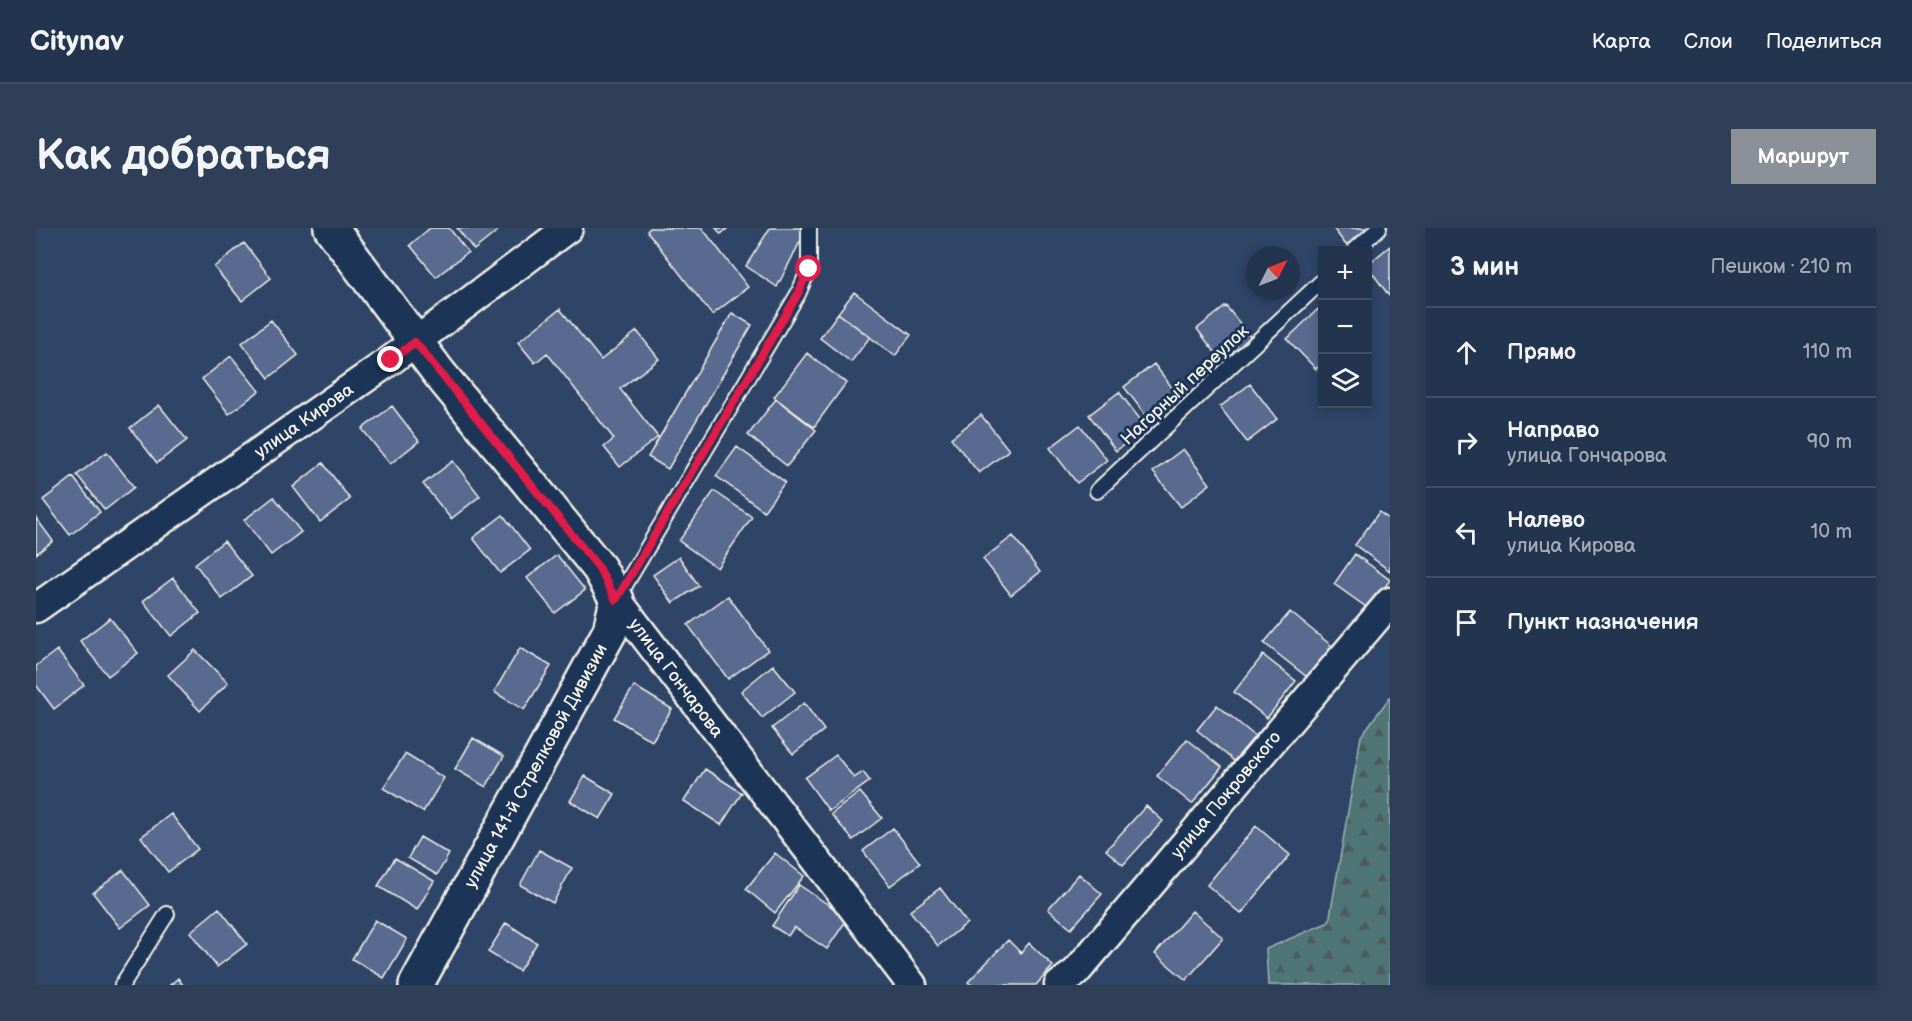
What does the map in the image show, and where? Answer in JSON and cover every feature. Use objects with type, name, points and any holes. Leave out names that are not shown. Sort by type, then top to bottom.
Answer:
[{"type":"main road","name":"улица Гончарова","points":[[331,228],[415,342],[599,568],[616,600]]},
{"type":"main road","name":"улица 141-й Стрелковой Дивизии","points":[[416,985],[610,631],[616,600]]},
{"type":"street","name":"улица Кирова","points":[[36,608],[415,342],[568,228]]},
{"type":"street","name":"улица Гончарова","points":[[616,600],[912,985]]},
{"type":"street","name":"улица Покровского","points":[[1059,985],[1076,972],[1390,602]]},
{"type":"lane","name":"улица 141-й Стрелковой Дивизии","points":[[616,600],[798,294],[809,269],[809,228]]},
{"type":"lane","points":[[1359,246],[1379,228]]},
{"type":"lane","name":"Нагорный переулок","points":[[1097,491],[1318,285]]},
{"type":"lane","points":[[122,985],[167,914]]},
{"type":"green space","points":[[1390,697],[1390,985],[1268,985],[1266,949],[1329,922],[1361,736]]},
{"type":"building","points":[[430,228],[449,228],[468,252],[436,277],[410,245]]},
{"type":"building","points":[[457,228],[501,228],[474,250]]},
{"type":"building","points":[[650,228],[702,228],[748,287],[712,315],[647,231]]},
{"type":"building","points":[[716,228],[728,228],[721,234]]},
{"type":"building","points":[[770,228],[802,228],[805,232],[777,287],[746,266]]},
{"type":"building","points":[[1333,228],[1368,228],[1346,245]]},
{"type":"building","points":[[244,243],[271,278],[242,301],[214,267]]},
{"type":"building","points":[[1390,246],[1390,297],[1372,272],[1372,261]]},
{"type":"building","points":[[854,292],[911,335],[895,356],[838,313]]},
{"type":"building","points":[[1226,306],[1254,341],[1224,364],[1197,329]]},
{"type":"building","points":[[560,309],[601,360],[637,331],[659,359],[620,389],[658,437],[620,467],[604,447],[614,439],[547,353],[535,363],[518,342]]},
{"type":"building","points":[[1318,309],[1318,367],[1316,369],[1287,339]]},
{"type":"building","points":[[732,313],[752,325],[668,469],[648,457]]},
{"type":"building","points":[[838,313],[870,337],[851,362],[820,338]]},
{"type":"building","points":[[271,320],[298,355],[269,378],[242,343]]},
{"type":"building","points":[[807,353],[846,383],[814,427],[774,397]]},
{"type":"building","points":[[231,356],[259,391],[229,414],[202,379]]},
{"type":"building","points":[[1154,364],[1181,399],[1151,422],[1124,387]]},
{"type":"building","points":[[1250,384],[1277,419],[1247,442],[1220,407]]},
{"type":"building","points":[[1119,392],[1146,427],[1116,451],[1089,415]]},
{"type":"building","points":[[776,399],[816,430],[787,466],[748,435]]},
{"type":"building","points":[[159,405],[187,440],[157,463],[130,428]]},
{"type":"building","points":[[392,406],[419,441],[390,464],[362,429]]},
{"type":"building","points":[[981,415],[1009,450],[979,473],[951,438]]},
{"type":"building","points":[[1080,425],[1107,460],[1077,483],[1050,448]]},
{"type":"building","points":[[737,447],[785,482],[764,511],[716,476]]},
{"type":"building","points":[[1183,449],[1210,484],[1181,507],[1153,472]]},
{"type":"building","points":[[107,452],[134,487],[105,510],[77,475]]},
{"type":"building","points":[[453,461],[480,496],[451,519],[423,484]]},
{"type":"building","points":[[323,463],[350,499],[320,522],[293,487]]},
{"type":"building","points":[[73,477],[100,512],[70,535],[43,500]]},
{"type":"building","points":[[714,491],[752,517],[717,568],[679,541]]},
{"type":"building","points":[[274,497],[301,532],[271,555],[244,520]]},
{"type":"building","points":[[1379,512],[1390,520],[1390,571],[1355,545]]},
{"type":"building","points":[[503,515],[530,550],[500,573],[473,538]]},
{"type":"building","points":[[36,518],[53,541],[36,554]]},
{"type":"building","points":[[1013,536],[1040,572],[1011,595],[983,559]]},
{"type":"building","points":[[224,541],[252,576],[222,599],[195,564]]},
{"type":"building","points":[[1355,554],[1390,580],[1369,609],[1334,584]]},
{"type":"building","points":[[557,555],[585,590],[555,613],[527,578]]},
{"type":"building","points":[[679,557],[699,586],[673,603],[653,575]]},
{"type":"building","points":[[173,578],[200,613],[171,636],[143,601]]},
{"type":"building","points":[[728,596],[768,650],[728,679],[688,625]]},
{"type":"building","points":[[1290,612],[1332,646],[1307,677],[1264,643]]},
{"type":"building","points":[[110,618],[138,653],[108,676],[80,641]]},
{"type":"building","points":[[520,648],[551,666],[524,710],[494,692]]},
{"type":"building","points":[[57,650],[84,685],[54,709],[36,685],[36,666]]},
{"type":"building","points":[[195,650],[228,683],[200,711],[168,675]]},
{"type":"building","points":[[1263,655],[1296,681],[1267,718],[1234,692]]},
{"type":"building","points":[[773,665],[795,692],[762,718],[741,691]]},
{"type":"building","points":[[634,686],[672,709],[652,741],[614,718]]},
{"type":"building","points":[[804,703],[824,730],[793,754],[772,728]]},
{"type":"building","points":[[1217,705],[1255,736],[1234,761],[1197,730]]},
{"type":"building","points":[[473,738],[504,756],[486,787],[455,769]]},
{"type":"building","points":[[1187,739],[1222,767],[1192,804],[1157,776]]},
{"type":"building","points":[[405,754],[444,778],[423,812],[383,788]]},
{"type":"building","points":[[836,755],[854,778],[863,772],[870,781],[829,811],[805,778]]},
{"type":"building","points":[[705,769],[742,793],[721,825],[684,801]]},
{"type":"building","points":[[585,776],[615,794],[600,819],[570,801]]},
{"type":"building","points":[[860,792],[882,818],[853,840],[831,814]]},
{"type":"building","points":[[1146,806],[1163,821],[1123,865],[1106,850]]},
{"type":"building","points":[[171,814],[198,849],[168,872],[141,837]]},
{"type":"building","points":[[1256,826],[1290,855],[1241,914],[1207,885]]},
{"type":"building","points":[[893,828],[920,863],[890,886],[863,851]]},
{"type":"building","points":[[420,837],[449,854],[437,875],[408,858]]},
{"type":"building","points":[[539,850],[572,868],[553,903],[520,885]]},
{"type":"building","points":[[775,853],[804,876],[775,913],[746,889]]},
{"type":"building","points":[[395,858],[434,881],[417,910],[378,886]]},
{"type":"building","points":[[123,870],[150,905],[120,928],[93,893]]},
{"type":"building","points":[[1079,874],[1102,894],[1071,929],[1048,909]]},
{"type":"building","points":[[799,885],[848,918],[827,949],[794,927],[788,936],[772,926]]},
{"type":"building","points":[[940,888],[967,923],[938,946],[910,911]]},
{"type":"building","points":[[219,908],[247,944],[217,967],[190,932]]},
{"type":"building","points":[[1192,911],[1223,938],[1186,980],[1155,954]]},
{"type":"building","points":[[375,920],[407,939],[384,978],[352,959]]},
{"type":"building","points":[[506,923],[537,943],[519,971],[488,952]]},
{"type":"building","points":[[1008,940],[1021,953],[1029,943],[1053,966],[1036,985],[971,985],[968,982]]},
{"type":"building","points":[[178,978],[183,985],[170,985]]},
{"type":"route","points":[[391,360],[415,342],[599,568],[616,600],[798,294],[809,269]]}]
